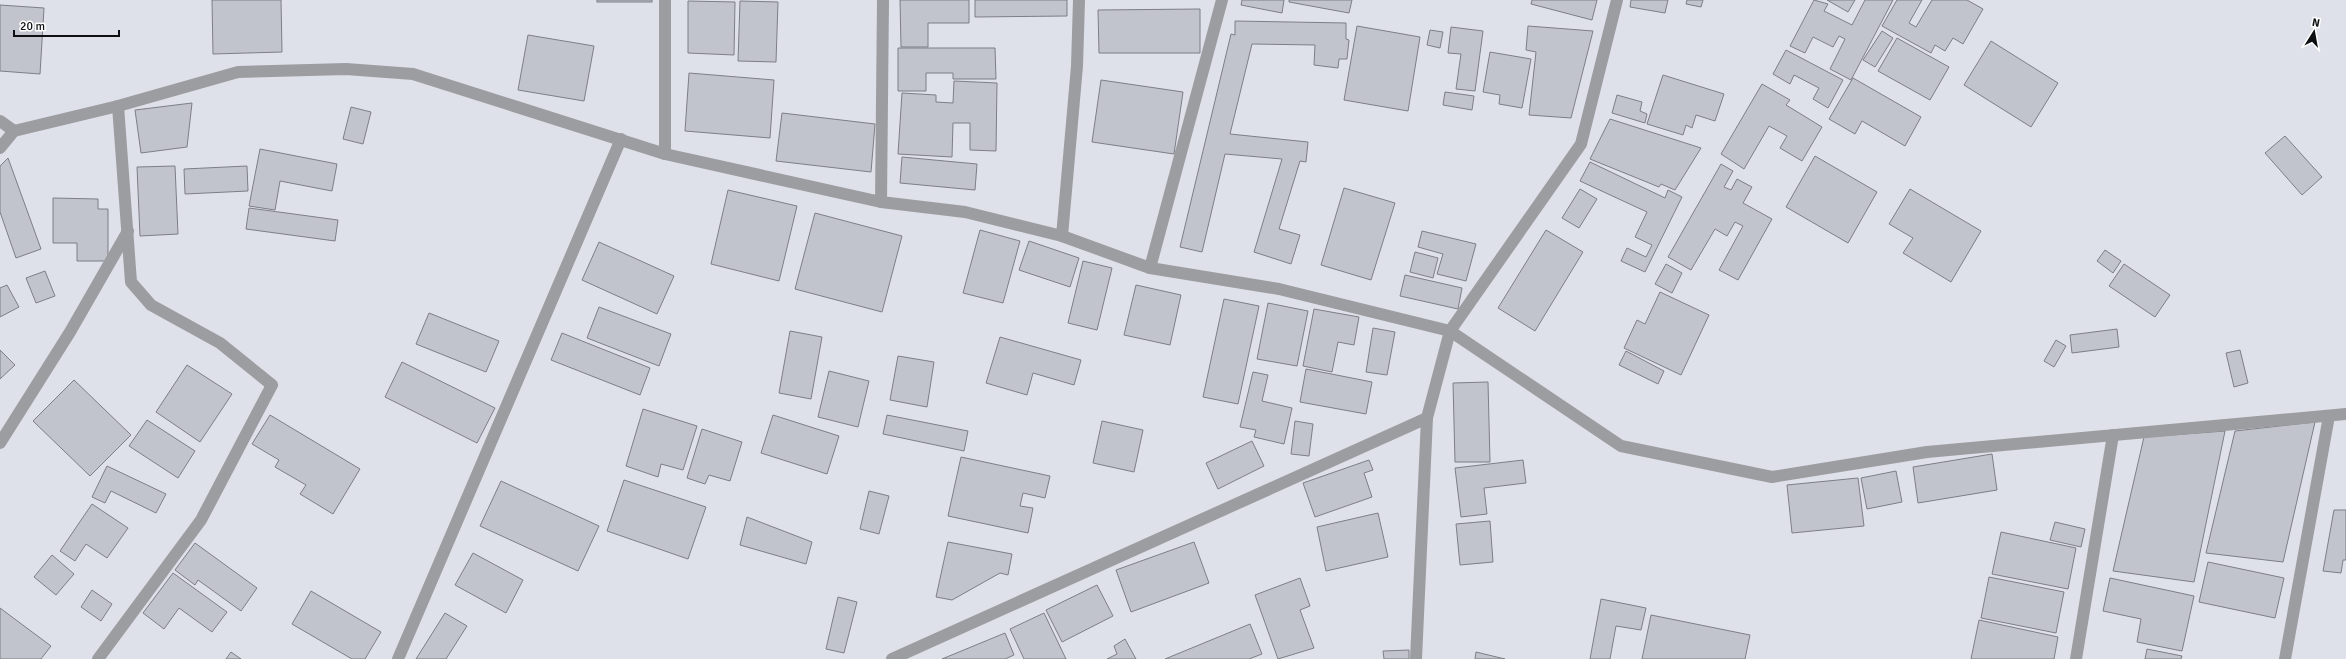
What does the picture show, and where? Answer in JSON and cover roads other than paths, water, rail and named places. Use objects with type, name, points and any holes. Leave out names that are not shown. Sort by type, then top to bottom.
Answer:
[{"type":"street","points":[[665,0],[665,154]]},
{"type":"street","points":[[881,202],[883,0]]},
{"type":"street","points":[[1062,236],[1077,66],[1080,0]]},
{"type":"street","points":[[1150,268],[1222,0]]},
{"type":"street","points":[[1416,659],[1427,418],[1450,331],[1581,144],[1617,0]]},
{"type":"street","points":[[0,148],[14,131],[118,106],[238,72],[346,69],[413,74],[665,154],[881,202],[965,212],[1062,236],[1150,268],[1279,289],[1450,331],[1621,446],[1772,477],[1927,452],[2346,414]]},
{"type":"street","points":[[98,659],[201,520],[272,384],[220,343],[151,305],[131,282],[118,106]]},
{"type":"street","points":[[0,121],[14,131]]},
{"type":"street","points":[[398,659],[621,140]]},
{"type":"street","points":[[0,443],[70,332],[128,231]]},
{"type":"street","points":[[2286,659],[2329,416]]},
{"type":"street","points":[[892,659],[1427,418]]},
{"type":"street","points":[[2076,659],[2113,435]]}]
